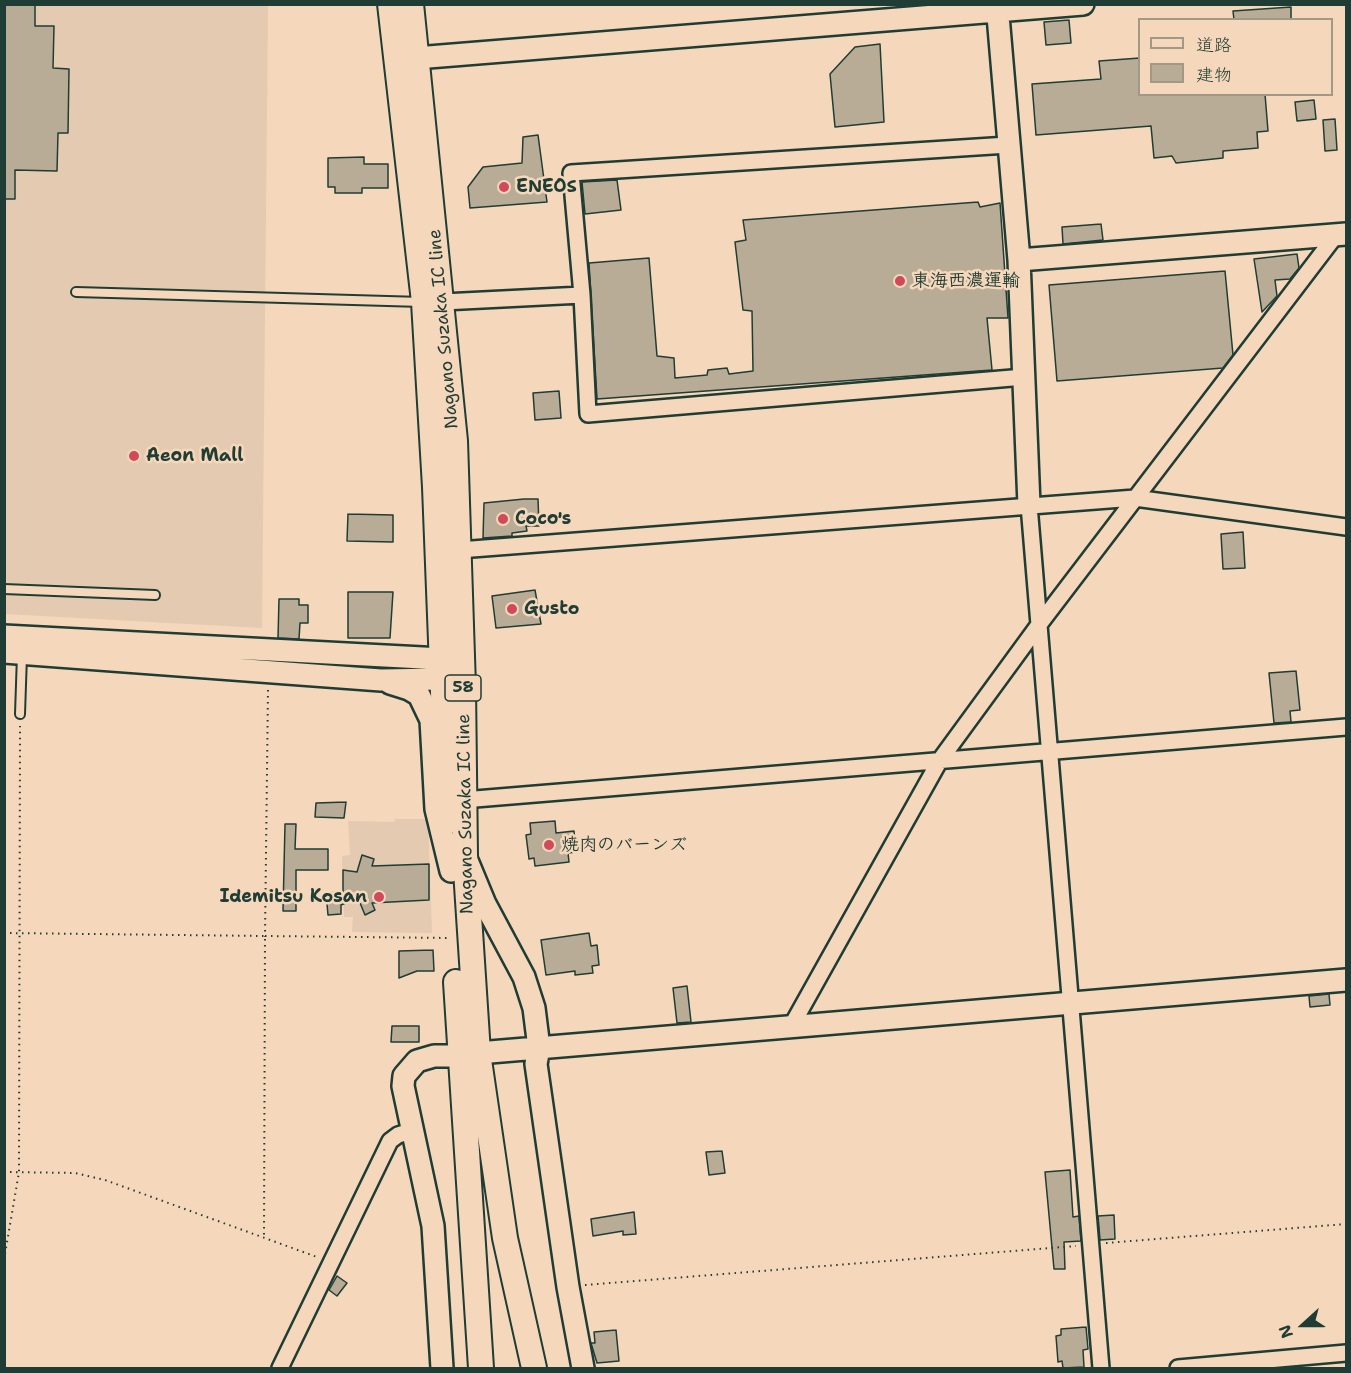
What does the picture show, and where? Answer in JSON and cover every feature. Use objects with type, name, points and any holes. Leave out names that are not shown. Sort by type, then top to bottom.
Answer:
[{"type":"main road","name":"Nagano Suzaka IC line","points":[[390,4],[454,441],[459,550],[448,670],[464,800],[454,938],[469,1054],[534,1368]]},
{"type":"main road","name":"Nagano Suzaka IC line","points":[[411,4],[433,302],[435,487],[448,670],[469,1054],[481,1368]]},
{"type":"street","points":[[416,58],[997,8],[1083,4]]},
{"type":"street","points":[[997,8],[1019,260],[1029,505],[1038,626],[1101,1368]]},
{"type":"street","points":[[1008,145],[571,173],[582,295],[588,414],[1024,377]]},
{"type":"street","points":[[1019,260],[1341,234]]},
{"type":"street","points":[[792,1025],[940,760],[1135,498],[1341,234]]},
{"type":"street","points":[[433,302],[582,295]]},
{"type":"street","points":[[459,550],[1135,498],[1347,527]]},
{"type":"street","points":[[4,636],[448,670]]},
{"type":"street","points":[[13,653],[381,680],[448,670]]},
{"type":"street","points":[[381,680],[409,689],[419,695],[428,710],[431,720],[436,809],[458,863],[485,904],[527,983],[534,1008],[539,1048],[536,1064],[567,1287],[583,1368]]},
{"type":"street","points":[[464,800],[1347,727]]},
{"type":"street","points":[[442,1368],[433,1226],[403,1096],[404,1076],[417,1061],[426,1058],[792,1025],[1347,980]]},
{"type":"street","points":[[280,1368],[390,1141],[398,1134],[411,1131]]},
{"type":"street","points":[[1178,1368],[1347,1353]]},
{"type":"lane","points":[[76,292],[433,302]]},
{"type":"lane","points":[[4,589],[155,596]]},
{"type":"lane","points":[[13,653],[20,714]]},
{"type":"path","points":[[264,1238],[266,737],[269,673]]},
{"type":"path","points":[[4,1260],[19,1172],[20,714]]},
{"type":"path","points":[[4,933],[454,938]]},
{"type":"path","points":[[4,1172],[75,1173],[105,1180],[332,1263]]},
{"type":"path","points":[[567,1287],[1347,1224]]},
{"type":"shaded area","name":"Aeon Mall","points":[[4,5],[268,5],[262,628],[5,614]]},
{"type":"shaded area","points":[[395,819],[428,819],[432,933],[352,932],[353,917],[344,917],[342,856],[350,855],[348,821],[394,822]]},
{"type":"building","points":[[4,4],[35,4],[35,26],[54,26],[53,68],[69,69],[68,133],[58,133],[57,171],[15,170],[15,199],[4,199]]},
{"type":"building","points":[[1291,7],[1291,18],[1234,18],[1233,11]]},
{"type":"building","points":[[1069,20],[1071,43],[1046,45],[1044,22]]},
{"type":"building","points":[[880,44],[884,122],[835,127],[830,74],[855,47]]},
{"type":"building","points":[[1138,58],[1138,96],[1265,96],[1268,131],[1257,132],[1258,148],[1223,151],[1223,158],[1176,163],[1172,156],[1154,158],[1151,126],[1036,135],[1032,84],[1101,79],[1099,61]]},
{"type":"building","points":[[1314,100],[1316,119],[1297,121],[1295,102]]},
{"type":"building","points":[[1335,119],[1337,150],[1325,151],[1323,120]]},
{"type":"building","points":[[538,135],[547,202],[470,208],[468,187],[483,167],[522,163],[523,137]]},
{"type":"building","points":[[364,157],[364,164],[388,164],[388,188],[362,188],[362,193],[335,193],[335,187],[328,187],[328,158]]},
{"type":"building","points":[[617,180],[621,210],[585,214],[582,182]]},
{"type":"building","points":[[978,202],[980,207],[1000,203],[1008,318],[987,318],[992,370],[597,399],[589,263],[649,258],[657,356],[674,358],[675,378],[707,375],[708,370],[727,368],[729,374],[753,371],[752,311],[743,310],[735,242],[746,240],[743,220]]},
{"type":"building","points":[[1101,224],[1103,240],[1063,244],[1062,227]]},
{"type":"building","points":[[1297,254],[1299,268],[1290,279],[1275,280],[1277,296],[1262,312],[1254,259]]},
{"type":"building","points":[[1225,271],[1233,355],[1223,368],[1057,381],[1049,285]]},
{"type":"building","points":[[559,391],[561,418],[535,420],[533,393]]},
{"type":"building","points":[[538,499],[539,526],[526,526],[527,531],[512,533],[512,536],[483,538],[484,503]]},
{"type":"building","points":[[348,514],[393,515],[393,542],[347,541]]},
{"type":"building","points":[[1243,532],[1245,568],[1223,569],[1221,534]]},
{"type":"building","points":[[535,590],[541,624],[496,628],[492,596]]},
{"type":"building","points":[[348,592],[393,592],[390,638],[348,638]]},
{"type":"building","points":[[279,599],[299,599],[299,605],[308,605],[308,623],[300,623],[299,639],[278,638]]},
{"type":"building","points":[[1296,671],[1300,710],[1290,711],[1291,722],[1274,723],[1269,673]]},
{"type":"building","points":[[346,802],[344,818],[315,817],[316,803]]},
{"type":"building","points":[[555,821],[556,833],[574,831],[576,852],[568,853],[569,862],[535,866],[534,858],[529,859],[526,835],[531,834],[530,823]]},
{"type":"building","points":[[285,824],[296,824],[295,849],[328,849],[328,870],[296,870],[296,911],[283,911]]},
{"type":"building","points":[[362,855],[374,859],[372,866],[429,864],[429,900],[372,903],[375,910],[365,915],[358,898],[341,905],[341,914],[328,915],[326,893],[343,892],[343,870],[357,872]]},
{"type":"building","points":[[589,933],[591,946],[597,945],[599,965],[592,966],[593,973],[575,975],[575,971],[546,975],[541,940]]},
{"type":"building","points":[[433,950],[434,971],[417,971],[399,978],[399,951]]},
{"type":"building","points":[[687,986],[691,1022],[677,1023],[673,988]]},
{"type":"building","points":[[1329,994],[1330,1005],[1310,1007],[1309,996]]},
{"type":"building","points":[[392,1026],[419,1026],[419,1042],[391,1042]]},
{"type":"building","points":[[722,1151],[725,1173],[709,1175],[706,1152]]},
{"type":"building","points":[[1070,1170],[1073,1217],[1079,1216],[1081,1241],[1064,1242],[1065,1269],[1054,1269],[1045,1172]]},
{"type":"building","points":[[634,1212],[636,1234],[623,1235],[623,1231],[593,1236],[591,1219]]},
{"type":"building","points":[[1114,1215],[1115,1239],[1100,1240],[1098,1216]]},
{"type":"building","points":[[337,1276],[347,1283],[337,1296],[329,1290]]},
{"type":"building","points":[[1086,1327],[1088,1349],[1083,1350],[1084,1367],[1063,1368],[1062,1361],[1058,1362],[1056,1336],[1061,1335],[1061,1329]]},
{"type":"building","points":[[616,1330],[619,1361],[597,1363],[591,1343],[595,1343],[594,1332]]},
{"type":"place","name":"ENEOS","points":[[504,187]]},
{"type":"place","name":"東海西濃運輸","points":[[900,281]]},
{"type":"place","name":"Aeon Mall","points":[[134,456]]},
{"type":"place","name":"Coco's","points":[[503,519]]},
{"type":"place","name":"Gusto","points":[[512,609]]},
{"type":"place","name":"焼肉のバーンズ","points":[[549,845]]},
{"type":"place","name":"Idemitsu Kosan","points":[[379,897]]}]
